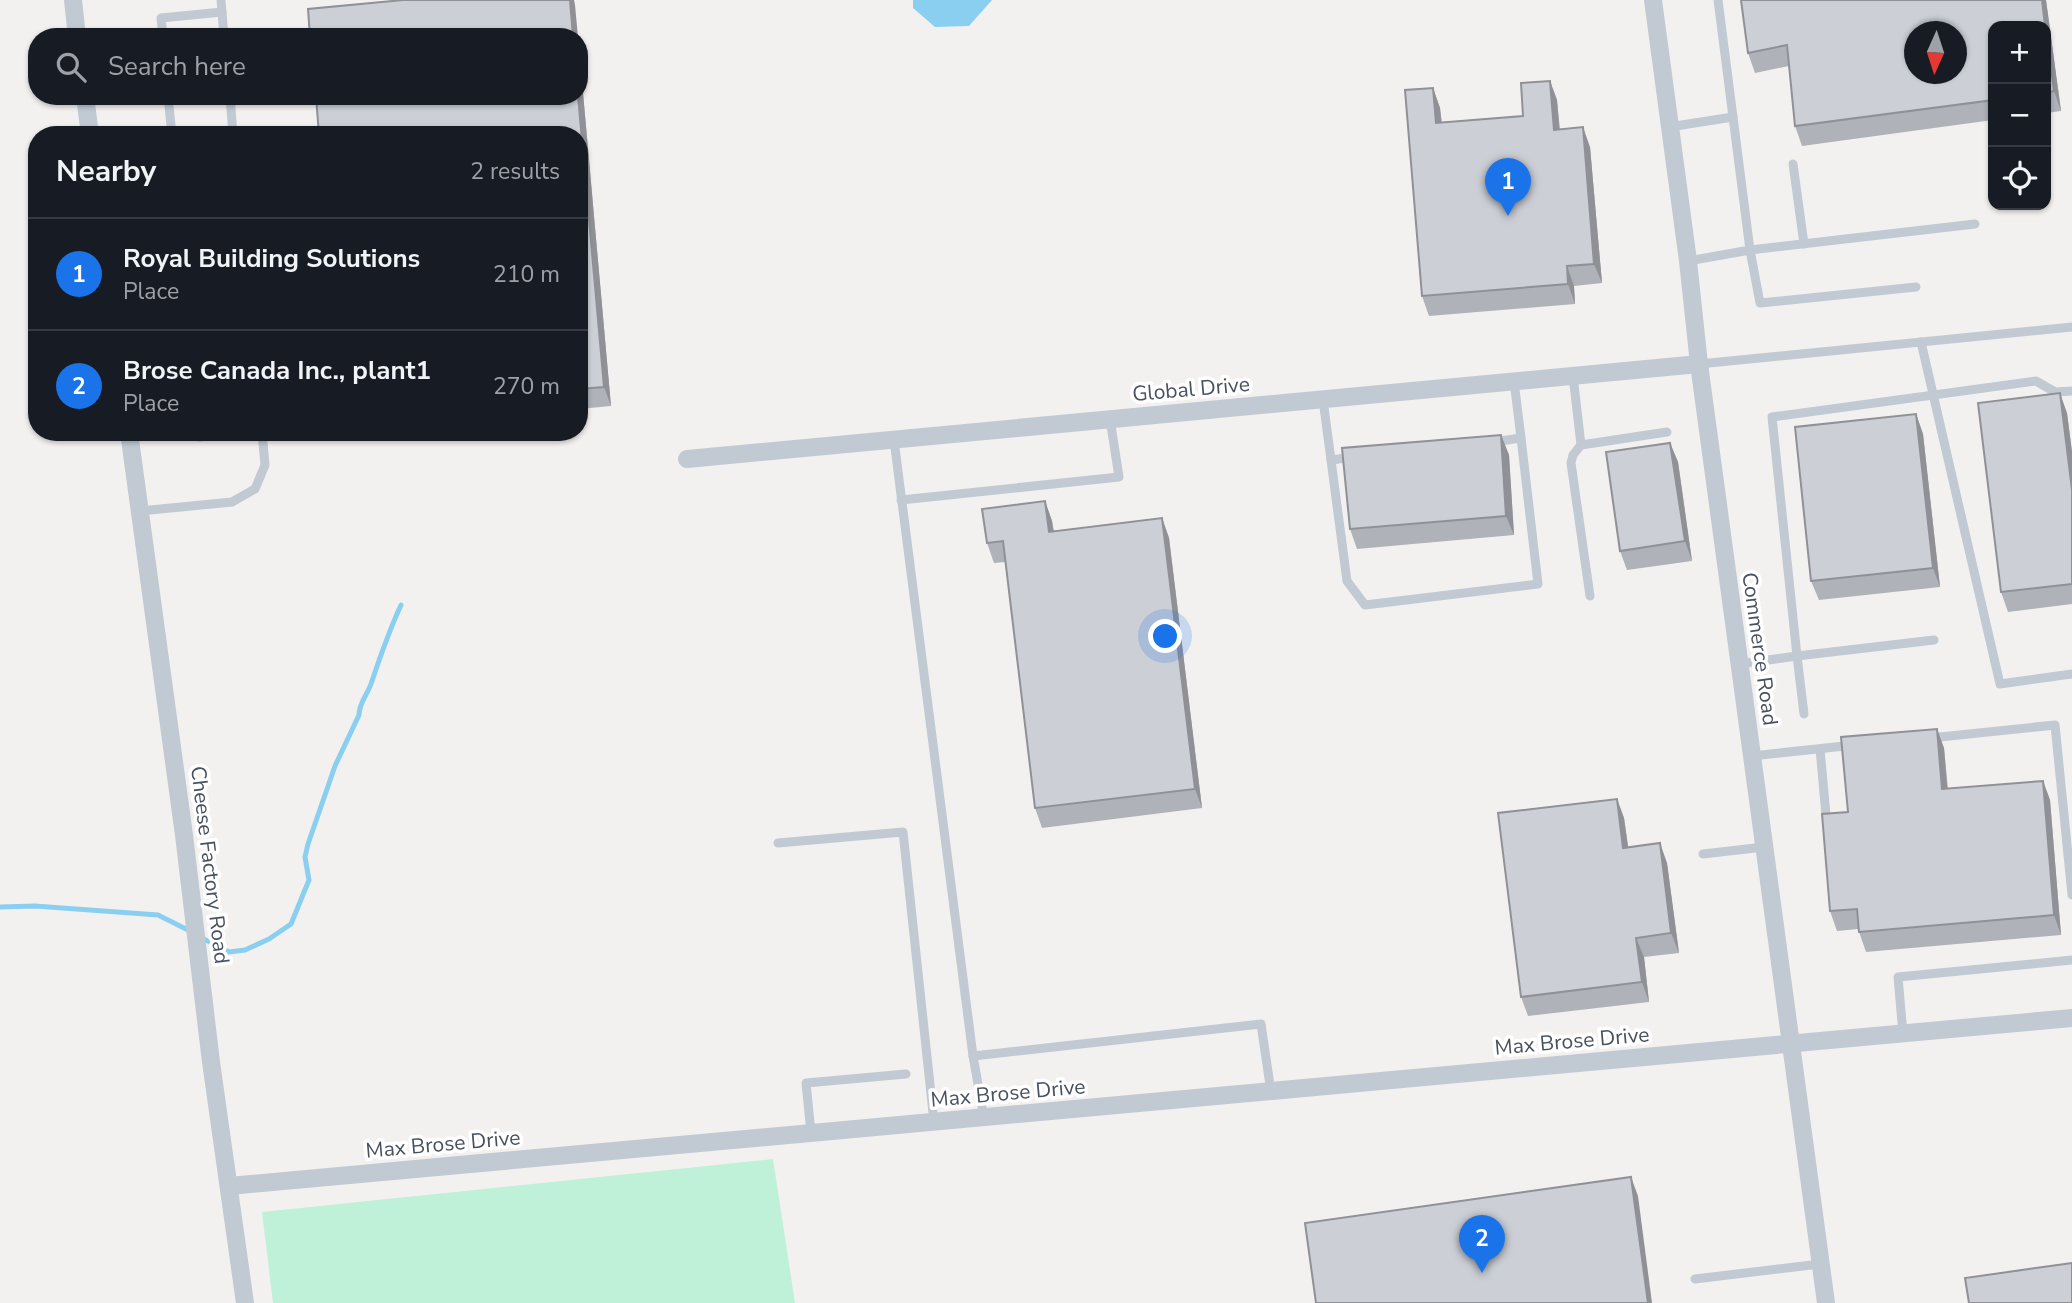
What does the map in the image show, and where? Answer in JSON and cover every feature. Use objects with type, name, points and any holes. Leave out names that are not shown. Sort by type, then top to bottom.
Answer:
[{"type":"street","points":[[73,0],[77,28]]},
{"type":"street","name":"Commerce Road","points":[[1653,0],[1751,756],[1826,1303]]},
{"type":"street","points":[[86,105],[89,126]]},
{"type":"street","name":"Global Drive","points":[[687,459],[1699,364]]},
{"type":"street","name":"Cheese Factory Road","points":[[130,441],[245,1303]]},
{"type":"street","name":"Max Brose Drive","points":[[229,1186],[2072,1018]]},
{"type":"lane","points":[[220,0],[223,28]]},
{"type":"lane","points":[[1718,0],[1750,250],[1760,303],[1916,287]]},
{"type":"lane","points":[[163,28],[162,18],[222,12]]},
{"type":"lane","points":[[170,105],[171,126]]},
{"type":"lane","points":[[231,105],[232,126]]},
{"type":"lane","points":[[1669,127],[1733,117]]},
{"type":"lane","points":[[1793,164],[1804,244]]},
{"type":"lane","points":[[1688,261],[1750,250],[1975,224]]},
{"type":"lane","points":[[1699,364],[2072,327]]},
{"type":"lane","points":[[1921,342],[2000,684],[2072,674]]},
{"type":"lane","points":[[1573,376],[1581,445]]},
{"type":"lane","points":[[1323,400],[1348,581],[1365,605],[1538,584],[1514,381]]},
{"type":"lane","points":[[1804,714],[1772,417],[2036,381],[2056,392],[2072,391]]},
{"type":"lane","points":[[901,500],[1119,477],[1110,419]]},
{"type":"lane","points":[[1590,596],[1571,463],[1573,455],[1581,445],[1667,432]]},
{"type":"lane","points":[[1480,443],[1521,439]]},
{"type":"lane","points":[[894,440],[973,1056],[984,1118]]},
{"type":"lane","points":[[140,511],[232,502],[255,489],[265,465],[263,441]]},
{"type":"lane","points":[[1331,460],[1358,457]]},
{"type":"lane","points":[[1739,664],[1934,640]]},
{"type":"lane","points":[[1917,739],[2055,725],[2072,895]]},
{"type":"lane","points":[[1751,756],[1861,745]]},
{"type":"lane","points":[[1820,749],[1826,816]]},
{"type":"lane","points":[[778,843],[904,832],[934,1122]]},
{"type":"lane","points":[[1703,854],[1764,847]]},
{"type":"lane","points":[[1903,1034],[1898,977],[2072,960]]},
{"type":"lane","points":[[973,1056],[1261,1024],[1271,1092]]},
{"type":"lane","points":[[811,1133],[806,1083],[906,1074]]},
{"type":"lane","points":[[1695,1279],[1820,1264]]},
{"type":"green space","points":[[773,1159],[795,1303],[273,1303],[262,1212]]},
{"type":"water","points":[[913,0],[992,0],[969,26],[935,27],[913,8]]},
{"type":"building","points":[[403,0],[570,0],[572,28],[309,28],[308,9]]},
{"type":"building","points":[[1741,0],[2042,0],[2044,21],[1988,21],[1988,101],[1795,126],[1787,45],[1748,53]]},
{"type":"building","points":[[2051,68],[2054,91],[2051,92]]},
{"type":"building","points":[[1550,81],[1554,130],[1583,127],[1594,264],[1567,266],[1568,284],[1422,296],[1405,90],[1433,88],[1436,123],[1523,116],[1521,83]]},
{"type":"building","points":[[317,105],[579,105],[581,126],[318,126]]},
{"type":"building","points":[[588,208],[604,387],[588,388]]},
{"type":"building","points":[[2060,393],[2072,490],[2072,584],[2001,592],[1978,403]]},
{"type":"building","points":[[1916,414],[1933,568],[1811,581],[1795,427]]},
{"type":"building","points":[[1501,435],[1506,516],[1350,529],[1342,448]]},
{"type":"building","points":[[1670,443],[1685,541],[1620,551],[1606,452]]},
{"type":"building","points":[[1045,501],[1049,532],[1162,518],[1195,789],[1035,808],[1003,541],[987,543],[982,509]]},
{"type":"building","points":[[1937,729],[1942,789],[2043,781],[2054,915],[1859,932],[1857,909],[1830,911],[1822,814],[1848,812],[1841,737]]},
{"type":"building","points":[[1617,799],[1623,848],[1660,843],[1671,933],[1636,938],[1642,982],[1521,997],[1498,813]]},
{"type":"building","points":[[1631,1177],[1648,1303],[1316,1303],[1305,1223]]},
{"type":"building","points":[[2072,1263],[2072,1303],[1969,1303],[1965,1278]]},
{"type":"waterway","points":[[200,937],[229,952],[245,950],[269,939],[291,924],[309,880],[305,857],[308,844],[335,766],[359,715],[401,605]]},
{"type":"waterway","points":[[0,907],[35,906],[158,915],[192,932]]},
{"type":"place","name":"Royal Building Solutions","points":[[1508,216]]},
{"type":"place","name":"Brose Canada Inc., plant1","points":[[1482,1273]]}]
